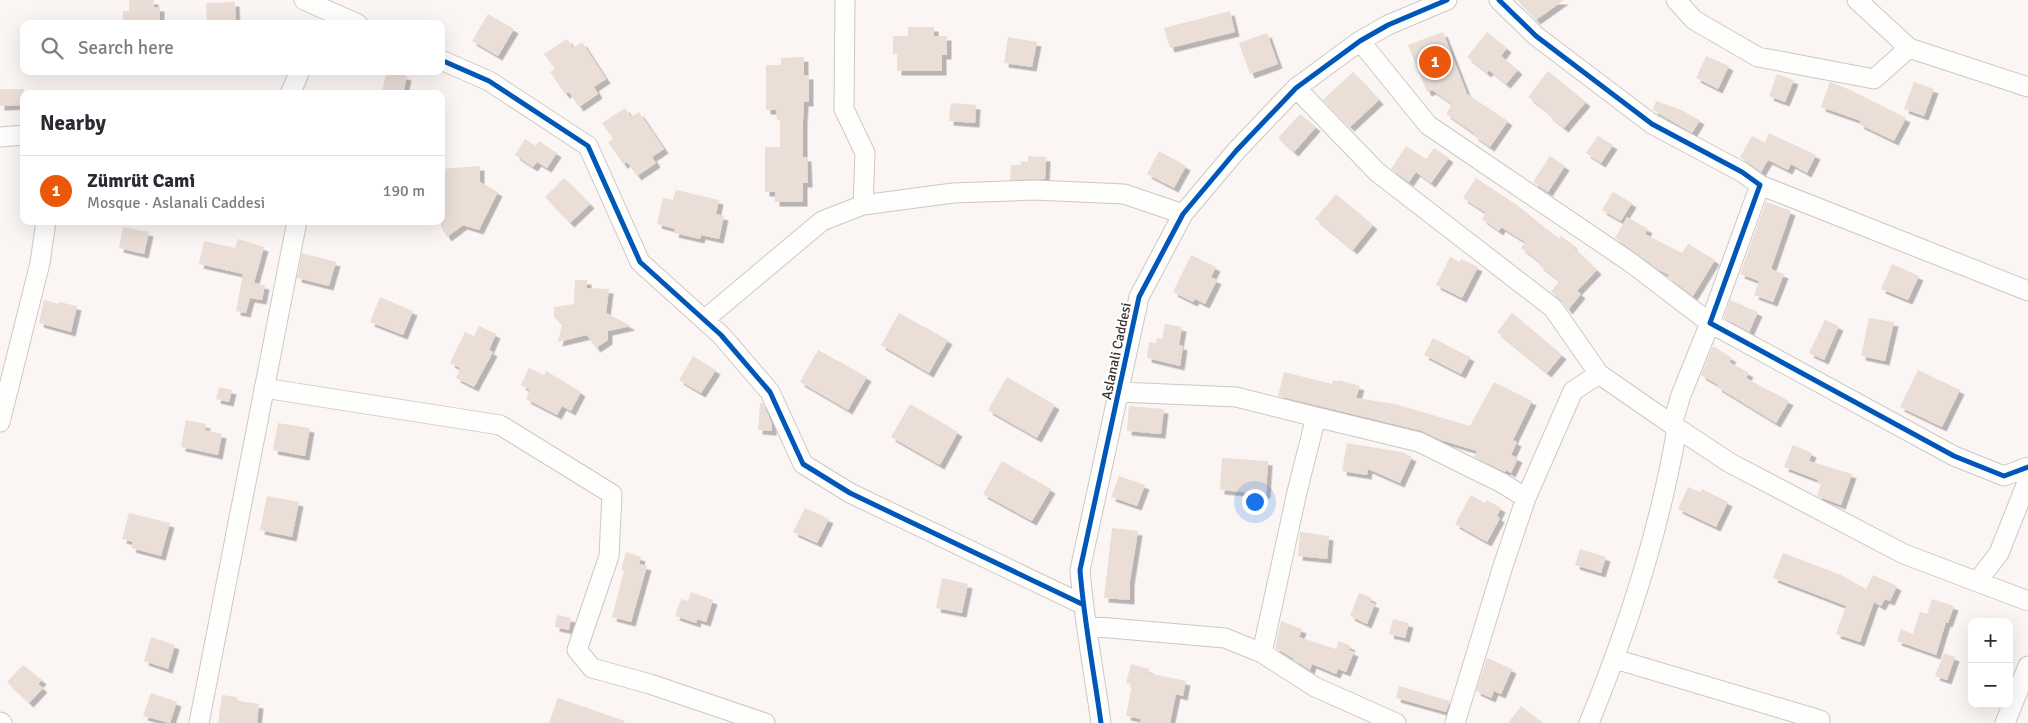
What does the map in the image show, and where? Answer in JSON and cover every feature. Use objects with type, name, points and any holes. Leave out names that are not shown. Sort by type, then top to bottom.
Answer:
[{"type":"street","points":[[304,0],[323,17],[338,20]]},
{"type":"street","points":[[845,0],[844,109],[865,153],[863,205]]},
{"type":"street","name":"Aslanali Caddesi","points":[[1101,723],[1082,604],[1080,570],[1139,297],[1184,214],[1236,151],[1296,88],[1360,41],[1388,25],[1447,0]]},
{"type":"street","points":[[1499,0],[1536,36],[1652,124],[1742,172],[1760,185],[2028,291]]},
{"type":"street","points":[[1676,0],[1694,20],[1758,57],[1874,79],[1909,48]]},
{"type":"street","points":[[1857,0],[1909,48],[2028,87]]},
{"type":"street","points":[[1360,41],[1428,125],[1630,262],[1710,323],[1954,456],[2004,476],[2028,467]]},
{"type":"street","points":[[445,62],[489,81],[588,146],[640,262],[721,335],[770,392],[803,464],[850,493],[1082,604]]},
{"type":"street","points":[[292,90],[298,75]]},
{"type":"street","points":[[1296,88],[1377,172],[1553,308],[1599,374],[1730,463],[1904,554],[2028,601]]},
{"type":"street","points":[[0,137],[20,134]]},
{"type":"street","points":[[1589,723],[1615,659],[1633,607],[1669,475],[1681,394],[1710,323],[1760,185]]},
{"type":"street","points":[[704,320],[822,221],[863,205],[953,193],[1035,190],[1124,194],[1184,214]]},
{"type":"street","points":[[0,422],[40,263],[45,225]]},
{"type":"street","points":[[199,723],[296,225]]},
{"type":"street","points":[[1454,723],[1502,566],[1526,498],[1573,391],[1599,374]]},
{"type":"street","points":[[264,388],[500,425],[612,494],[609,556],[577,650],[592,668],[650,684],[764,723]]},
{"type":"street","points":[[1119,392],[1236,397],[1419,442],[1502,483],[1526,498]]},
{"type":"street","points":[[1262,653],[1297,492],[1316,417]]},
{"type":"street","points":[[1977,582],[1999,553],[2028,480]]},
{"type":"street","points":[[1087,626],[1225,638],[1262,653],[1315,687],[1370,718],[1396,723]]},
{"type":"street","points":[[1615,659],[1823,722]]},
{"type":"street","points":[[2005,723],[2028,666]]},
{"type":"building","points":[[129,0],[154,0],[154,7],[160,7],[160,20],[123,20],[123,11],[129,11]]},
{"type":"building","points":[[1517,0],[1564,0],[1536,20]]},
{"type":"building","points":[[235,2],[236,20],[207,20],[206,3]]},
{"type":"building","points":[[1230,11],[1235,32],[1170,48],[1164,28]]},
{"type":"building","points":[[488,14],[514,29],[498,56],[472,41]]},
{"type":"building","points":[[908,27],[934,27],[934,36],[947,36],[947,55],[942,55],[942,71],[897,71],[897,54],[893,54],[893,36],[908,36]]},
{"type":"building","points":[[1443,32],[1467,94],[1508,121],[1490,147],[1446,114],[1452,104],[1432,90],[1427,92],[1408,45]]},
{"type":"building","points":[[1487,32],[1507,48],[1501,56],[1518,70],[1506,84],[1489,70],[1487,73],[1467,57]]},
{"type":"building","points":[[1267,33],[1278,64],[1250,74],[1239,43]]},
{"type":"building","points":[[1008,37],[1037,42],[1032,67],[1004,63]]},
{"type":"building","points":[[567,39],[573,48],[582,42],[606,79],[594,87],[598,94],[579,107],[569,92],[565,94],[550,72],[555,69],[544,54]]},
{"type":"building","points":[[1706,56],[1729,66],[1718,89],[1696,78]]},
{"type":"building","points":[[804,57],[804,75],[809,75],[809,102],[804,102],[803,120],[803,157],[807,157],[808,183],[803,183],[803,202],[775,202],[775,192],[765,192],[765,147],[780,147],[780,120],[777,120],[776,110],[766,110],[766,65],[781,65],[781,58]]},
{"type":"building","points":[[1548,71],[1586,102],[1564,128],[1548,115],[1549,113],[1528,97]]},
{"type":"building","points":[[1353,72],[1379,100],[1350,127],[1323,100]]},
{"type":"building","points":[[1777,74],[1794,80],[1785,102],[1769,96]]},
{"type":"building","points":[[386,75],[407,76],[404,90],[382,90]]},
{"type":"building","points":[[1830,82],[1906,118],[1894,141],[1859,124],[1861,121],[1821,107]]},
{"type":"building","points":[[1914,82],[1934,89],[1924,116],[1904,109]]},
{"type":"building","points":[[0,89],[24,89],[20,90],[20,105],[0,106]]},
{"type":"building","points":[[1656,101],[1681,110],[1700,120],[1692,133],[1653,110]]},
{"type":"building","points":[[951,103],[976,105],[975,123],[949,121]]},
{"type":"building","points":[[625,108],[631,117],[639,112],[664,149],[652,157],[656,163],[637,176],[627,162],[623,164],[608,142],[613,139],[602,123]]},
{"type":"building","points":[[1300,114],[1316,127],[1294,152],[1278,138]]},
{"type":"building","points":[[1769,133],[1816,155],[1807,173],[1791,164],[1788,170],[1768,160],[1761,172],[1740,157],[1752,136],[1765,143]]},
{"type":"building","points":[[1598,136],[1613,145],[1601,163],[1586,153]]},
{"type":"building","points":[[525,139],[536,146],[539,141],[557,153],[547,168],[537,162],[533,167],[515,155]]},
{"type":"building","points":[[1406,146],[1426,159],[1434,148],[1449,158],[1431,183],[1416,172],[1409,182],[1391,169]]},
{"type":"building","points":[[1159,151],[1186,166],[1174,188],[1147,174]]},
{"type":"building","points":[[1028,156],[1046,157],[1045,179],[1010,180],[1011,165],[1021,165],[1021,161],[1028,162]]},
{"type":"building","points":[[1550,156],[1565,166],[1548,192],[1533,182]]},
{"type":"building","points":[[480,166],[480,182],[498,192],[479,230],[463,225],[447,237],[441,227],[441,225],[445,225],[445,169]]},
{"type":"building","points":[[564,178],[590,204],[570,223],[545,197]]},
{"type":"building","points":[[1476,178],[1517,205],[1559,239],[1561,236],[1573,245],[1597,270],[1577,291],[1581,294],[1568,310],[1560,299],[1551,292],[1559,281],[1539,265],[1541,263],[1521,248],[1525,242],[1501,227],[1499,231],[1482,219],[1486,213],[1463,198]]},
{"type":"building","points":[[676,190],[719,200],[716,214],[724,216],[719,239],[701,235],[700,239],[674,233],[675,229],[657,224],[663,198],[673,200]]},
{"type":"building","points":[[1613,192],[1632,203],[1621,221],[1602,210]]},
{"type":"building","points":[[1336,194],[1373,225],[1353,250],[1315,219]]},
{"type":"building","points":[[1766,202],[1791,211],[1771,269],[1784,274],[1773,302],[1754,295],[1759,281],[1740,274]]},
{"type":"building","points":[[1627,217],[1648,229],[1645,234],[1682,253],[1688,244],[1715,260],[1693,296],[1668,277],[1669,275],[1659,270],[1615,238]]},
{"type":"building","points":[[123,227],[149,232],[144,254],[119,248]]},
{"type":"building","points":[[238,239],[264,247],[254,283],[265,285],[262,300],[250,298],[246,313],[236,311],[243,274],[199,264],[204,241],[235,248]]},
{"type":"building","points":[[302,253],[336,262],[329,286],[297,278]]},
{"type":"building","points":[[1191,255],[1216,267],[1211,277],[1217,280],[1205,304],[1195,299],[1193,302],[1173,292]]},
{"type":"building","points":[[1450,257],[1460,262],[1461,259],[1478,267],[1462,298],[1436,285]]},
{"type":"building","points":[[1892,264],[1919,276],[1908,300],[1881,289]]},
{"type":"building","points":[[575,280],[587,280],[587,288],[609,289],[606,313],[631,326],[608,331],[608,340],[596,348],[587,335],[558,342],[562,324],[554,317],[554,307],[574,304]]},
{"type":"building","points":[[380,297],[413,311],[403,335],[370,322]]},
{"type":"building","points":[[44,300],[77,306],[71,332],[39,323]]},
{"type":"building","points":[[1730,300],[1758,312],[1749,332],[1724,318]]},
{"type":"building","points":[[899,313],[948,340],[929,373],[881,345]]},
{"type":"building","points":[[1512,313],[1562,355],[1547,373],[1497,332]]},
{"type":"building","points":[[1869,318],[1894,322],[1885,361],[1861,356]]},
{"type":"building","points":[[1825,320],[1839,326],[1824,360],[1809,353]]},
{"type":"building","points":[[1165,324],[1182,327],[1179,345],[1183,346],[1180,366],[1147,358],[1149,342],[1156,343],[1157,338],[1162,339]]},
{"type":"building","points":[[479,326],[496,334],[489,350],[493,352],[474,387],[456,378],[460,368],[450,363],[465,332],[474,336]]},
{"type":"building","points":[[1433,338],[1470,357],[1461,374],[1424,355]]},
{"type":"building","points":[[1713,346],[1732,358],[1729,362],[1749,373],[1746,378],[1789,401],[1776,423],[1701,375]]},
{"type":"building","points":[[818,350],[867,377],[848,410],[800,382]]},
{"type":"building","points":[[693,356],[716,370],[701,393],[679,380]]},
{"type":"building","points":[[529,368],[544,375],[546,371],[581,392],[571,411],[562,406],[557,415],[526,399],[530,390],[521,385]]},
{"type":"building","points":[[1918,370],[1960,390],[1942,427],[1900,407]]},
{"type":"building","points":[[1284,372],[1332,384],[1333,380],[1339,382],[1339,380],[1360,386],[1356,398],[1395,404],[1470,426],[1494,382],[1532,401],[1513,440],[1517,442],[1511,455],[1518,458],[1511,473],[1474,457],[1477,451],[1441,440],[1422,431],[1278,396]]},
{"type":"building","points":[[1007,377],[1055,405],[1037,438],[988,410]]},
{"type":"building","points":[[219,387],[232,390],[229,402],[216,399]]},
{"type":"building","points":[[760,403],[763,403],[772,424],[772,431],[758,430]]},
{"type":"building","points":[[910,404],[958,432],[940,465],[891,437]]},
{"type":"building","points":[[1129,406],[1164,409],[1161,434],[1127,431]]},
{"type":"building","points":[[186,420],[206,424],[205,430],[222,434],[218,455],[181,447]]},
{"type":"building","points":[[278,423],[310,428],[305,456],[273,450]]},
{"type":"building","points":[[1347,443],[1401,452],[1412,457],[1400,483],[1368,469],[1367,475],[1342,471]]},
{"type":"building","points":[[1793,445],[1812,453],[1809,461],[1852,474],[1841,505],[1817,496],[1821,484],[1817,483],[1818,480],[1784,467]]},
{"type":"building","points":[[1222,458],[1268,461],[1266,494],[1220,490]]},
{"type":"building","points":[[1002,461],[1051,489],[1032,521],[983,494]]},
{"type":"building","points":[[1119,476],[1145,485],[1137,506],[1111,497]]},
{"type":"building","points":[[1688,487],[1700,492],[1702,489],[1728,502],[1716,527],[1678,509]]},
{"type":"building","points":[[1471,495],[1485,503],[1487,500],[1501,508],[1497,516],[1500,518],[1487,542],[1455,524]]},
{"type":"building","points":[[267,496],[299,502],[292,537],[260,530]]},
{"type":"building","points":[[805,508],[829,519],[817,543],[793,532]]},
{"type":"building","points":[[129,513],[170,523],[161,556],[131,548],[133,542],[122,539]]},
{"type":"building","points":[[1112,528],[1138,531],[1130,581],[1130,600],[1104,598]]},
{"type":"building","points":[[1300,532],[1329,536],[1327,559],[1298,556]]},
{"type":"building","points":[[1580,549],[1606,557],[1601,573],[1575,565]]},
{"type":"building","points":[[626,552],[641,557],[639,564],[647,566],[631,622],[612,617],[624,571],[621,570]]},
{"type":"building","points":[[1783,553],[1841,575],[1866,589],[1873,575],[1897,586],[1890,601],[1885,599],[1881,606],[1874,602],[1860,642],[1836,634],[1846,606],[1773,578]]},
{"type":"building","points":[[942,578],[968,584],[962,613],[936,608]]},
{"type":"building","points":[[691,592],[713,600],[706,622],[697,619],[696,623],[675,616],[681,599],[688,601]]},
{"type":"building","points":[[1359,593],[1372,598],[1370,602],[1375,604],[1367,624],[1350,616]]},
{"type":"building","points":[[1932,599],[1954,606],[1948,623],[1946,622],[1936,655],[1897,641],[1901,629],[1913,634],[1920,612],[1927,614]]},
{"type":"building","points":[[557,615],[571,618],[569,630],[555,627]]},
{"type":"building","points":[[1393,619],[1409,623],[1405,638],[1389,634]]},
{"type":"building","points":[[1281,621],[1302,629],[1299,637],[1336,649],[1339,641],[1351,646],[1349,650],[1354,652],[1346,672],[1338,669],[1336,674],[1312,664],[1310,670],[1275,648]]},
{"type":"building","points":[[151,637],[175,645],[168,669],[144,661]]},
{"type":"building","points":[[1944,653],[1955,657],[1947,680],[1935,676]]},
{"type":"building","points":[[1487,658],[1512,669],[1501,694],[1494,691],[1491,698],[1476,691]]},
{"type":"building","points":[[1131,664],[1149,669],[1148,673],[1186,681],[1183,696],[1176,694],[1170,723],[1140,723],[1141,719],[1126,716],[1132,684],[1126,683]]},
{"type":"building","points":[[23,665],[42,680],[38,684],[43,688],[29,703],[7,682]]},
{"type":"building","points":[[1399,686],[1450,701],[1446,712],[1396,698]]},
{"type":"building","points":[[151,693],[177,702],[170,723],[143,716]]},
{"type":"building","points":[[222,695],[237,697],[237,701],[259,704],[257,723],[218,723]]},
{"type":"building","points":[[558,698],[625,721],[624,723],[549,723]]},
{"type":"building","points":[[1521,706],[1543,723],[1508,723]]},
{"type":"cycle path","points":[[1101,723],[1080,570],[1139,297],[1183,214],[1236,151],[1296,88],[1360,41],[1388,25],[1447,0]]},
{"type":"cycle path","points":[[1499,0],[1536,36],[1652,124],[1742,172],[1760,185],[1710,323],[1954,456],[2004,476],[2028,467]]},
{"type":"cycle path","points":[[445,62],[489,81],[588,146],[640,262],[721,335],[770,392],[803,464],[850,493],[1082,604]]},
{"type":"place","name":"Zümrüt Cami","points":[[1435,62]]}]
